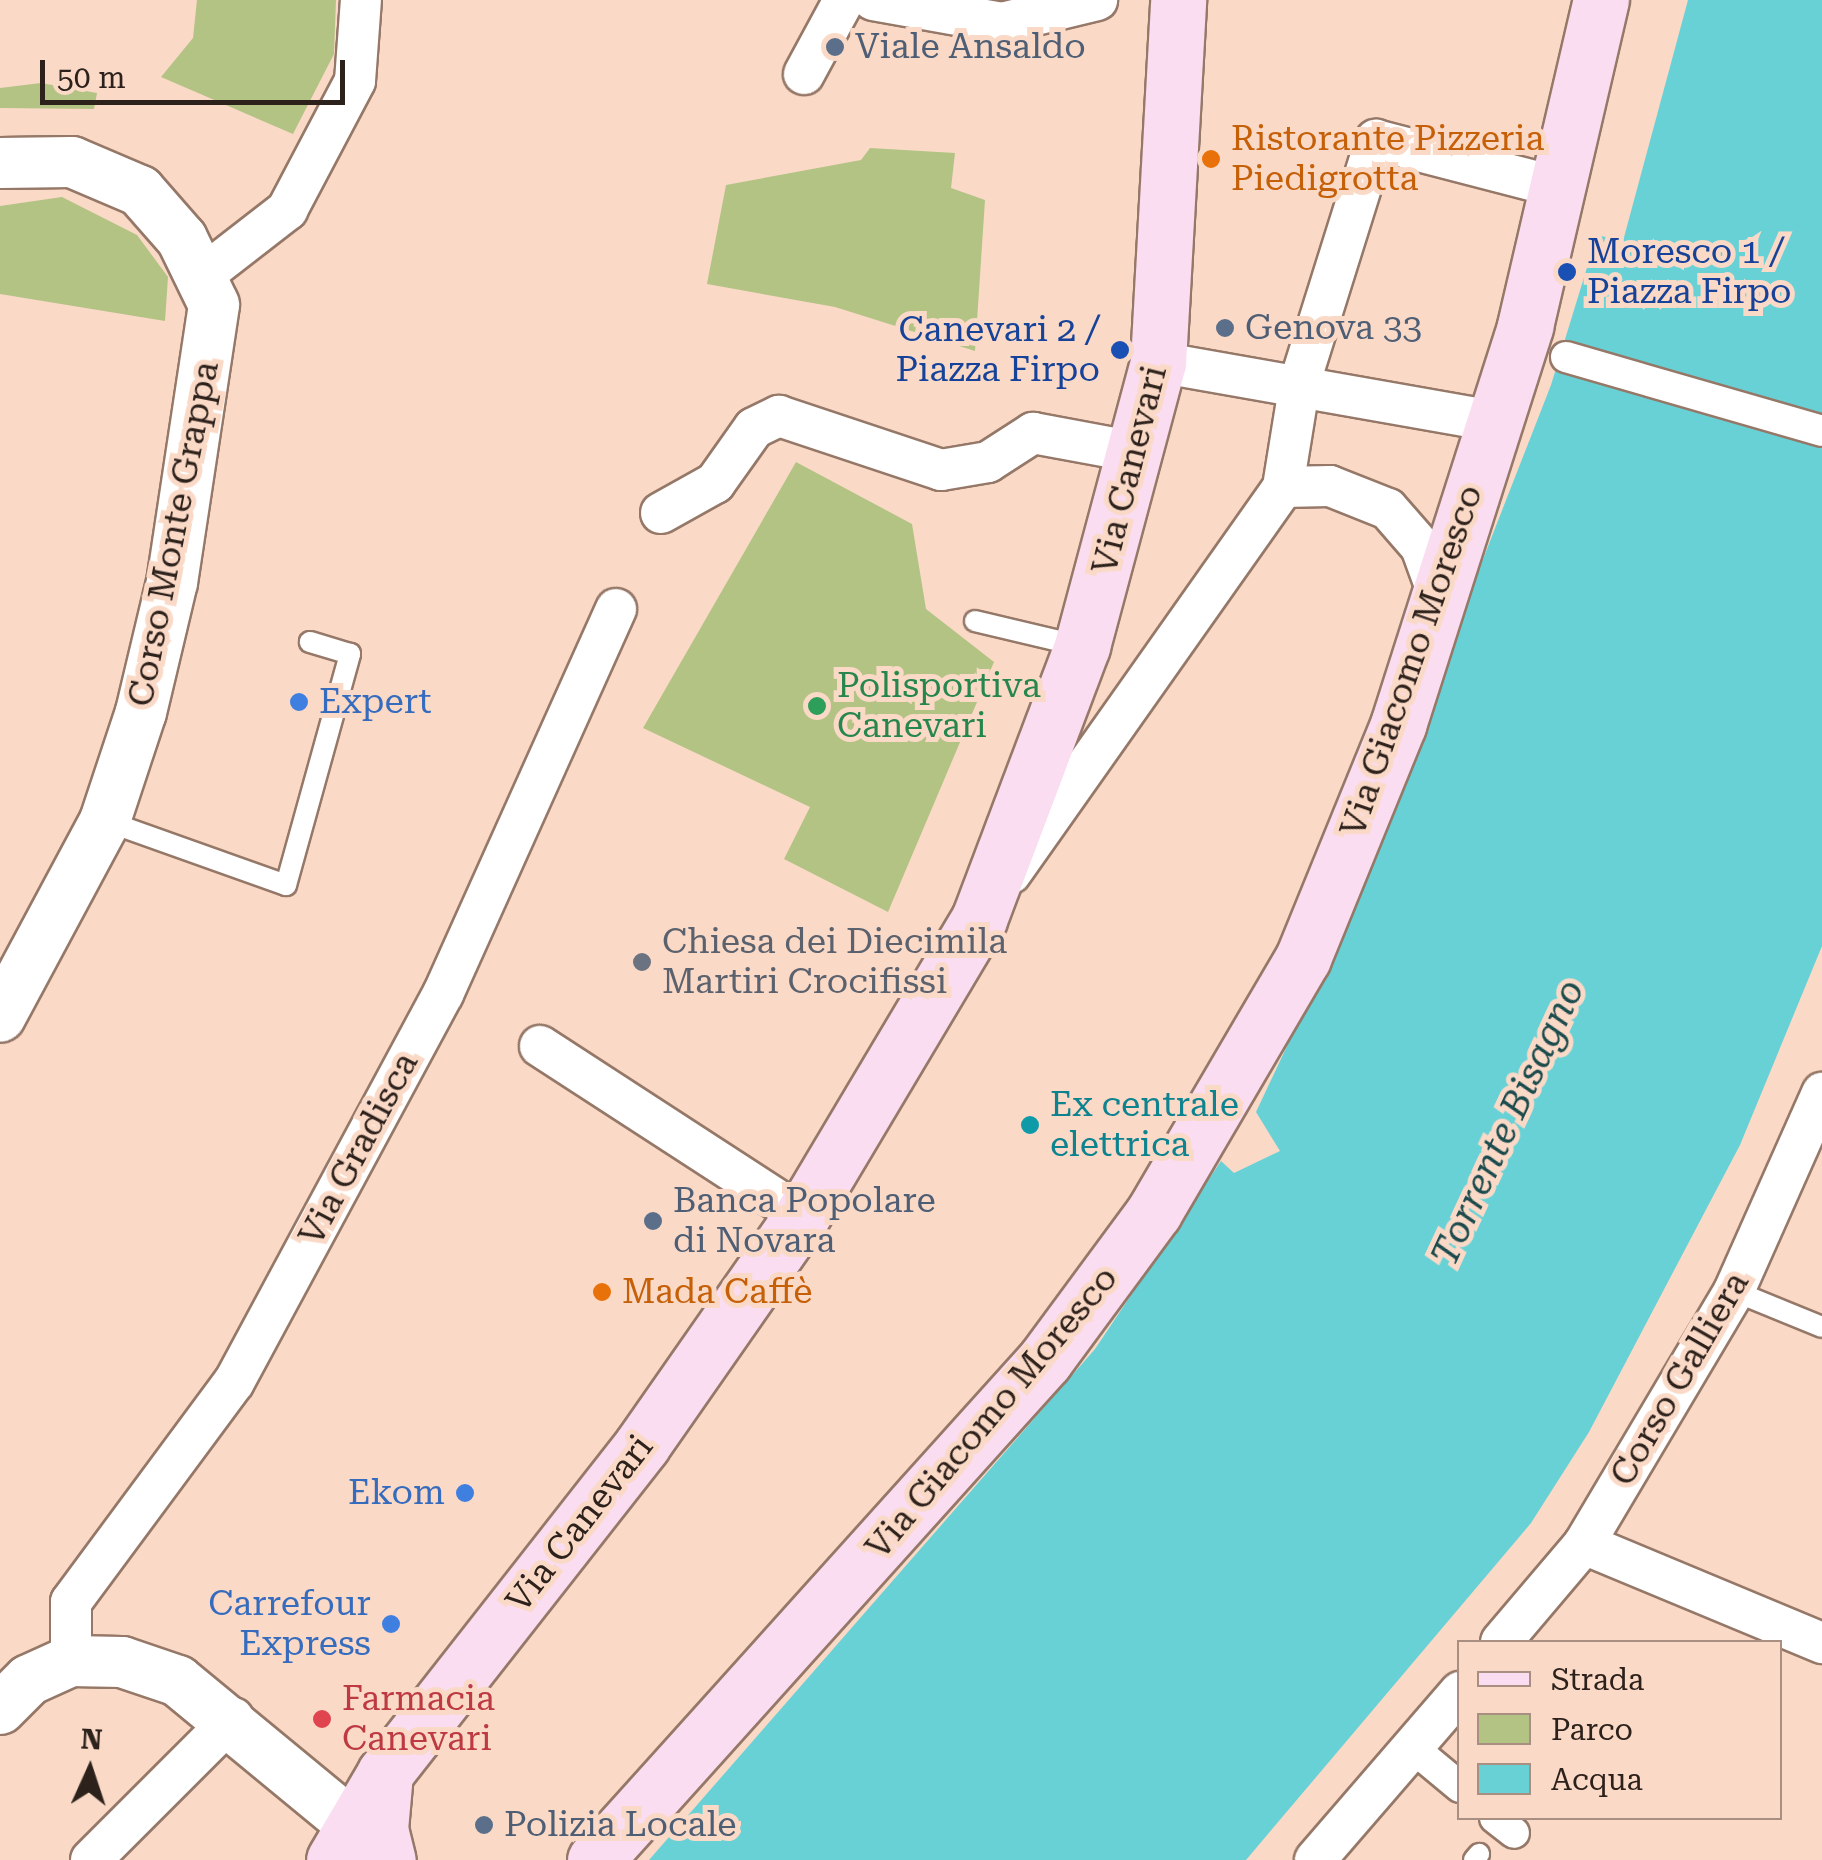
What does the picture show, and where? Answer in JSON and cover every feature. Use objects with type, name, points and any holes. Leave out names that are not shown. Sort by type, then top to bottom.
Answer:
[{"type":"main road","name":"Via Canevari","points":[[362,1851],[385,1773],[642,1445],[802,1216],[979,919],[1082,646],[1158,362],[1178,0]]},
{"type":"main road","name":"Via Giacomo Moresco","points":[[595,1860],[1045,1360],[1154,1212],[1303,958],[1398,725],[1437,591],[1494,421],[1561,188],[1601,0]]},
{"type":"street","points":[[202,276],[287,210],[355,81],[361,0]]},
{"type":"street","points":[[804,74],[870,1],[1002,23],[1097,0]]},
{"type":"street","points":[[1437,591],[1421,547],[1388,509],[1330,486],[1283,487],[1300,382],[1376,140],[1561,188]]},
{"type":"street","name":"Corso Monte Grappa","points":[[0,163],[72,162],[140,191],[202,276],[213,335],[172,582],[104,821],[0,1017]]},
{"type":"street","points":[[1566,357],[1822,431]]},
{"type":"street","points":[[1158,362],[1300,382],[1494,421]]},
{"type":"street","points":[[661,512],[714,484],[754,428],[778,416],[940,470],[988,462],[1033,433],[1136,452]]},
{"type":"street","name":"Via Canevari","points":[[979,919],[1283,487]]},
{"type":"street","name":"Via Gradisca","points":[[71,1661],[72,1602],[234,1382],[443,994],[616,610]]},
{"type":"street","points":[[540,1046],[802,1216]]},
{"type":"street","name":"Corso Galliera","points":[[1503,1640],[1584,1544],[1734,1291],[1822,1093]]},
{"type":"street","points":[[1584,1544],[1822,1643]]},
{"type":"street","points":[[0,1708],[29,1680],[71,1661],[122,1662],[178,1682],[232,1718],[362,1851]]},
{"type":"street","points":[[1315,1860],[1457,1696]]},
{"type":"street","points":[[91,1860],[232,1718]]},
{"type":"street","points":[[1413,1748],[1457,1784]]},
{"type":"lane","points":[[975,621],[1082,646]]},
{"type":"lane","points":[[104,821],[286,884],[350,654],[310,642]]},
{"type":"lane","points":[[1734,1291],[1822,1327]]},
{"type":"green space","points":[[197,0],[336,0],[334,54],[293,134],[161,77],[193,38]]},
{"type":"green space","points":[[41,83],[97,93],[94,109],[0,108],[0,88]]},
{"type":"green space","points":[[870,148],[955,153],[951,188],[985,200],[975,351],[835,307],[707,284],[726,185],[861,160]]},
{"type":"green space","points":[[62,197],[137,235],[168,277],[165,321],[0,294],[0,206]]},
{"type":"green space","name":"Polisportiva Canevari","points":[[796,462],[912,524],[926,609],[994,662],[888,912],[784,859],[810,807],[643,728]]},
{"type":"water","name":"Torrente Bisagno","points":[[1688,0],[1822,0],[1822,946],[1740,1145],[1589,1432],[1531,1523],[1246,1860],[649,1860],[1095,1349],[1221,1161],[1234,1173],[1280,1151],[1256,1112],[1321,974],[1551,385],[1597,235],[1623,241]]},
{"type":"place","name":"Viale Ansaldo","points":[[835,47]]},
{"type":"place","name":"Ristorante Pizzeria Piedigrotta","points":[[1211,159]]},
{"type":"place","name":"Moresco 1 / Piazza Firpo","points":[[1567,272]]},
{"type":"place","name":"Genova 33","points":[[1225,328]]},
{"type":"place","name":"Canevari 2 / Piazza Firpo","points":[[1120,350]]},
{"type":"place","name":"Expert","points":[[299,702]]},
{"type":"place","name":"Polisportiva Canevari","points":[[817,706]]},
{"type":"place","name":"Chiesa dei Diecimila Martiri Crocifissi","points":[[642,962]]},
{"type":"place","name":"Ex centrale elettrica","points":[[1030,1125]]},
{"type":"place","name":"Banca Popolare di Novara","points":[[653,1221]]},
{"type":"place","name":"Mada Caffè","points":[[602,1292]]},
{"type":"place","name":"Ekom","points":[[465,1493]]},
{"type":"place","name":"Carrefour Express","points":[[391,1624]]},
{"type":"place","name":"Farmacia Canevari","points":[[322,1719]]},
{"type":"place","name":"Polizia Locale","points":[[484,1825]]}]
